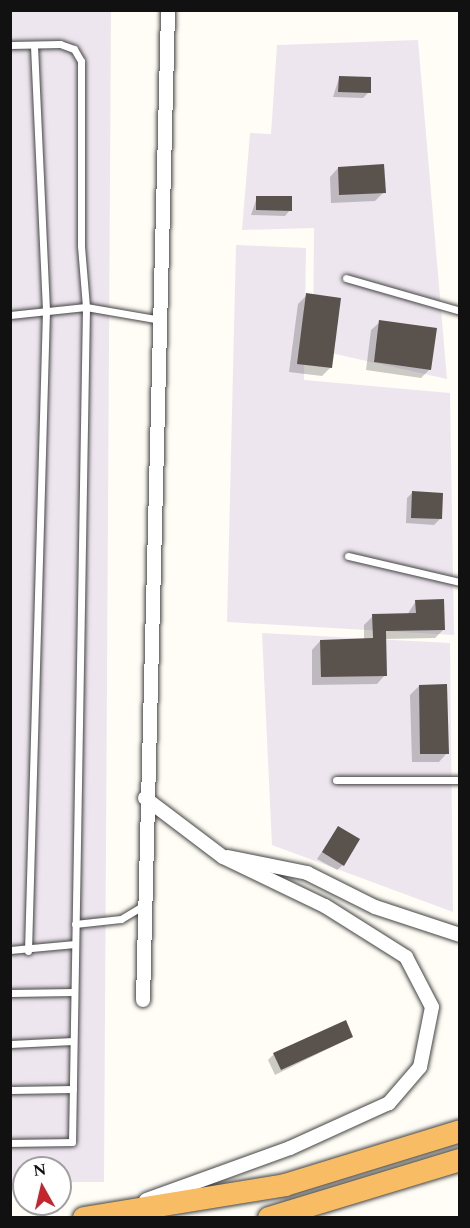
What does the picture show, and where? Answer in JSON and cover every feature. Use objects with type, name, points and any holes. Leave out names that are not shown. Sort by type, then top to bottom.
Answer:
[{"type":"highway","points":[[93,1217],[285,1185],[459,1131]]},
{"type":"highway","points":[[269,1218],[459,1160]]},
{"type":"street","points":[[142,1000],[168,10]]},
{"type":"street","points":[[93,1217],[290,1148],[389,1103],[420,1067],[432,1007],[406,957],[325,906],[223,857],[146,798]]},
{"type":"street","points":[[223,857],[247,857],[307,873],[375,907],[459,935]]},
{"type":"lane","points":[[10,45],[34,47],[60,44],[74,49],[81,61],[81,246],[86,307],[72,1142],[10,1143]]},
{"type":"lane","points":[[28,951],[46,310],[34,47]]},
{"type":"lane","points":[[346,278],[459,311]]},
{"type":"lane","points":[[10,315],[86,307],[161,320]]},
{"type":"lane","points":[[348,556],[459,582]]},
{"type":"lane","points":[[336,780],[459,780]]},
{"type":"lane","points":[[75,924],[121,919],[146,904]]},
{"type":"lane","points":[[10,950],[28,951],[75,944]]},
{"type":"lane","points":[[10,993],[74,992]]},
{"type":"lane","points":[[10,1044],[74,1041]]},
{"type":"lane","points":[[10,1090],[73,1089]]},
{"type":"shaded area","points":[[10,11],[111,11],[104,1182],[72,1182],[72,1156],[12,1156],[11,1182]]},
{"type":"shaded area","points":[[418,40],[447,379],[313,349],[314,228],[242,230],[250,133],[271,134],[277,45]]},
{"type":"shaded area","points":[[236,245],[306,248],[304,380],[450,393],[454,635],[227,622]]},
{"type":"shaded area","points":[[262,633],[450,643],[453,912],[272,845]]},
{"type":"building","points":[[339,76],[371,77],[371,93],[338,92]]},
{"type":"building","points":[[384,164],[386,193],[339,195],[338,167]]},
{"type":"building","points":[[256,196],[292,196],[292,211],[256,210]]},
{"type":"building","points":[[306,293],[341,298],[332,368],[297,364]]},
{"type":"building","points":[[379,320],[437,328],[431,370],[374,362]]},
{"type":"building","points":[[412,491],[443,493],[442,519],[411,518]]},
{"type":"building","points":[[444,599],[445,630],[386,631],[387,676],[321,677],[320,640],[373,638],[372,614],[416,613],[415,600]]},
{"type":"building","points":[[447,684],[449,754],[420,754],[419,685]]},
{"type":"building","points":[[338,826],[360,839],[344,866],[322,852]]},
{"type":"building","points":[[346,1020],[353,1037],[281,1070],[273,1053]]}]
